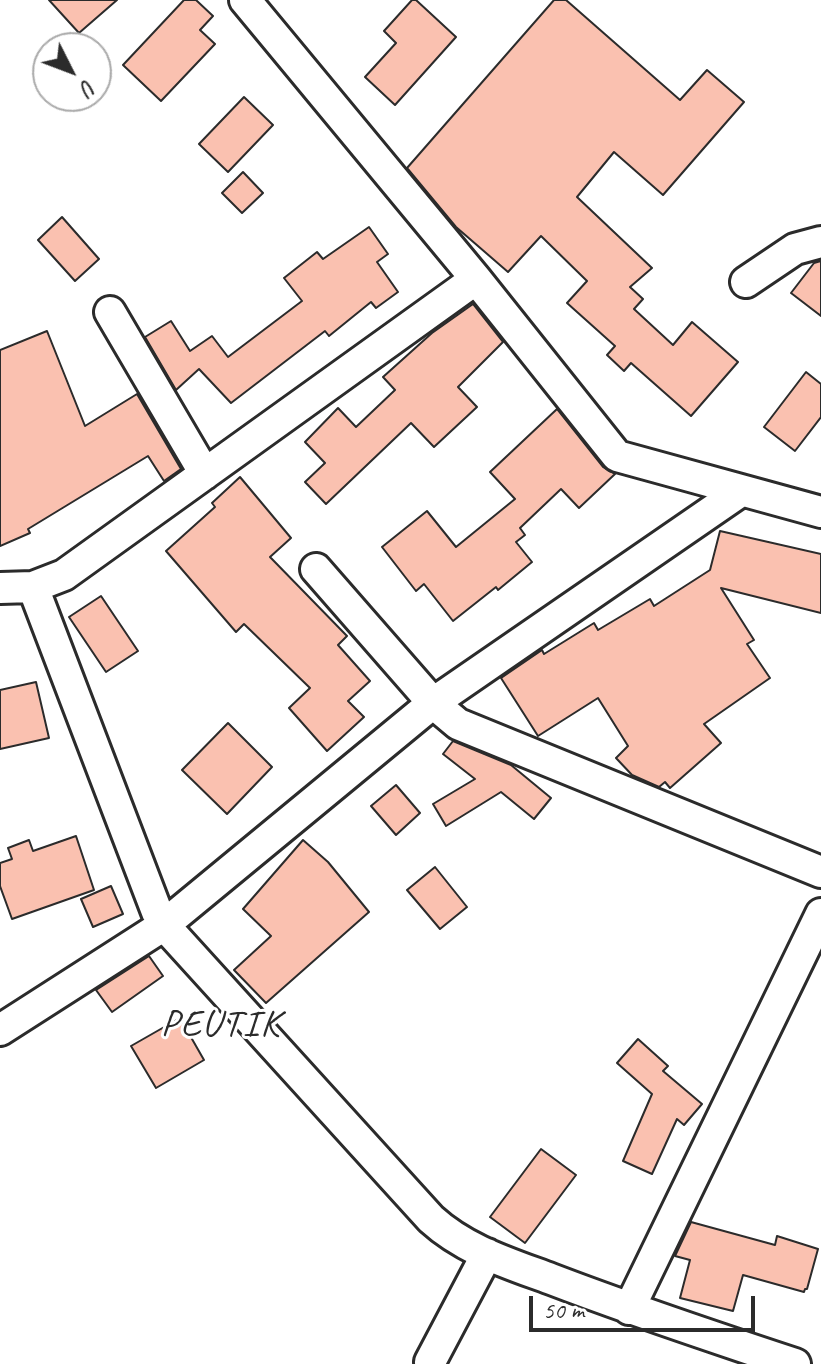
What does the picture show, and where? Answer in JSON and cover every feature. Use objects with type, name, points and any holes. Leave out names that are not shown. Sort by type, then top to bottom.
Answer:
[{"type":"street","points":[[245,0],[476,279],[617,456],[820,511]]},
{"type":"street","points":[[746,282],[795,249],[821,242]]},
{"type":"street","points":[[0,588],[33,587],[64,575],[476,279]]},
{"type":"street","points":[[110,312],[205,474]]},
{"type":"street","points":[[0,1030],[164,925],[433,703],[741,491]]},
{"type":"street","points":[[316,569],[433,703],[458,724],[821,872]]},
{"type":"street","points":[[33,587],[164,925],[431,1219],[462,1244],[487,1254],[629,1309],[795,1364]]},
{"type":"street","points":[[629,1309],[818,928]]},
{"type":"street","points":[[430,1362],[487,1254]]},
{"type":"building","points":[[49,0],[117,0],[80,32]]},
{"type":"building","points":[[184,0],[196,0],[213,16],[200,30],[215,44],[161,101],[123,65]]},
{"type":"building","points":[[412,0],[416,0],[456,37],[395,105],[365,77],[396,43],[384,31]]},
{"type":"building","points":[[554,0],[566,0],[680,100],[707,70],[744,102],[663,195],[614,152],[577,197],[652,268],[630,287],[643,299],[634,309],[673,345],[692,322],[738,362],[691,416],[631,363],[624,371],[607,355],[615,346],[567,303],[587,281],[541,236],[508,272],[456,227],[407,168]]},
{"type":"building","points":[[244,97],[273,125],[228,172],[199,144]]},
{"type":"building","points":[[243,172],[263,193],[242,213],[222,193]]},
{"type":"building","points":[[62,217],[99,259],[75,281],[38,240]]},
{"type":"building","points":[[369,227],[388,254],[377,262],[398,292],[376,308],[371,302],[329,336],[325,331],[231,403],[199,369],[176,390],[145,337],[171,321],[190,351],[212,336],[228,357],[302,301],[284,278],[317,252],[323,259]]},
{"type":"building","points":[[821,261],[821,316],[791,293],[814,263]]},
{"type":"building","points":[[473,304],[503,342],[458,387],[477,407],[434,447],[411,423],[326,504],[305,482],[325,463],[305,442],[338,408],[356,427],[395,390],[383,377],[432,333]]},
{"type":"building","points":[[47,331],[85,426],[137,394],[181,469],[164,481],[148,456],[28,529],[30,533],[0,546],[0,350]]},
{"type":"building","points":[[806,372],[821,384],[821,417],[795,451],[764,427]]},
{"type":"building","points":[[557,409],[603,467],[615,474],[579,508],[561,489],[520,528],[525,535],[516,542],[532,562],[453,621],[424,584],[416,591],[382,547],[427,511],[456,547],[515,499],[490,472]]},
{"type":"building","points":[[240,477],[291,538],[270,557],[347,636],[338,645],[370,681],[348,701],[364,717],[327,751],[289,708],[310,688],[244,624],[236,632],[166,551],[215,507],[212,503]]},
{"type":"building","points":[[720,531],[821,554],[821,613],[721,588],[754,640],[747,644],[770,678],[704,724],[721,743],[670,788],[665,782],[659,787],[632,775],[616,758],[628,746],[598,698],[538,736],[501,678],[542,650],[544,654],[594,623],[598,630],[650,599],[654,606],[710,570]]},
{"type":"building","points":[[101,596],[138,651],[106,672],[69,617]]},
{"type":"building","points":[[36,682],[49,738],[0,749],[0,690]]},
{"type":"building","points":[[228,723],[272,767],[227,814],[182,770]]},
{"type":"building","points":[[453,741],[511,765],[551,798],[534,819],[501,792],[446,826],[433,804],[475,779],[443,754]]},
{"type":"building","points":[[396,785],[420,813],[396,835],[371,806]]},
{"type":"building","points":[[76,836],[94,890],[12,919],[0,886],[0,863],[12,859],[8,848],[29,840],[33,851]]},
{"type":"building","points":[[303,840],[328,862],[369,912],[266,1003],[234,970],[271,936],[243,909]]},
{"type":"building","points":[[435,867],[467,907],[440,929],[407,890]]},
{"type":"building","points":[[111,886],[123,914],[93,927],[81,899]]},
{"type":"building","points":[[149,956],[163,976],[112,1012],[96,990]]},
{"type":"building","points":[[180,1018],[204,1060],[156,1088],[131,1046]]},
{"type":"building","points":[[638,1039],[668,1066],[663,1071],[702,1104],[684,1125],[677,1119],[652,1174],[623,1161],[652,1094],[617,1063]]},
{"type":"building","points":[[541,1149],[576,1175],[525,1243],[490,1217]]},
{"type":"building","points":[[691,1222],[775,1245],[777,1236],[818,1249],[807,1289],[804,1292],[743,1275],[733,1311],[680,1298],[690,1260],[675,1256]]},
{"type":"district","name":"PEUTIK","points":[[221,1025]]}]
